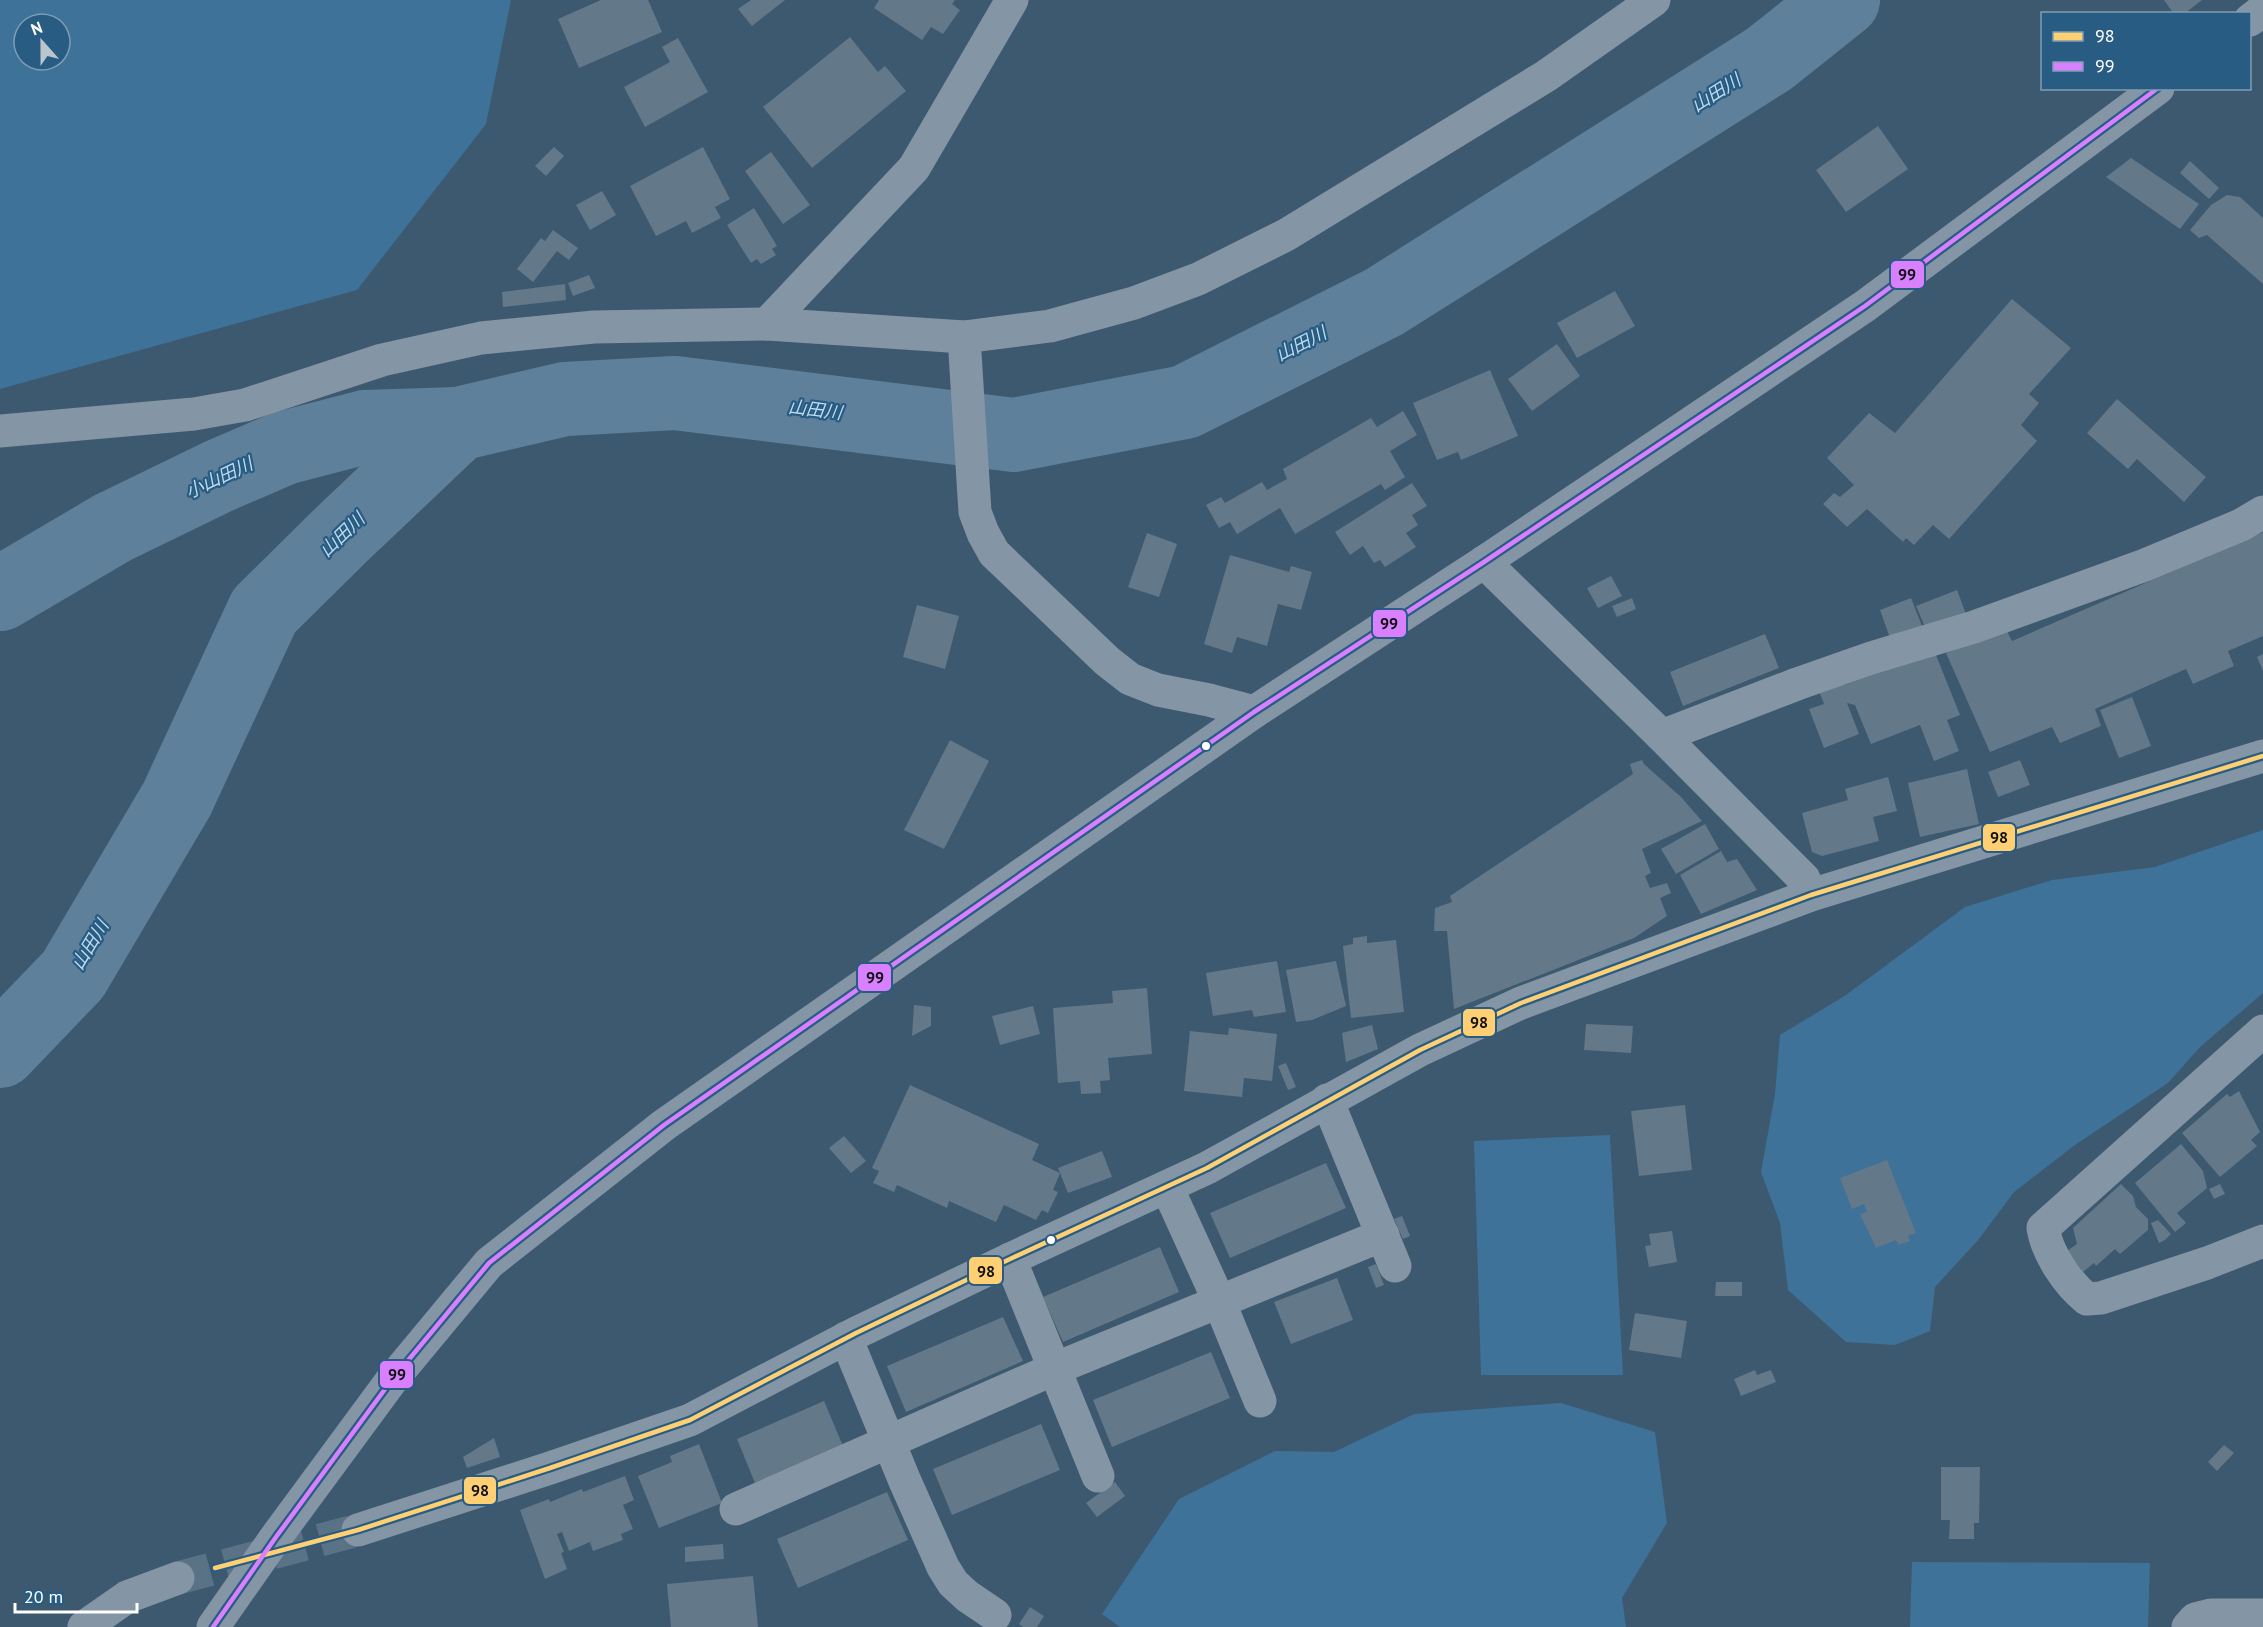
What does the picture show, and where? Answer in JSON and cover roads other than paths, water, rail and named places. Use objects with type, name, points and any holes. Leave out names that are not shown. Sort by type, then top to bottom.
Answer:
[{"type":"street","points":[[767,324],[914,168],[1012,0]]},
{"type":"street","points":[[0,431],[194,414],[244,405],[382,360],[481,338],[594,327],[767,324],[964,337],[1050,326],[1134,303],[1198,279],[1286,236],[1546,76],[1654,0]]},
{"type":"street","points":[[2251,19],[2263,9]]},
{"type":"street","points":[[213,1627],[391,1381],[489,1263],[664,1125],[1254,712],[1484,562],[1865,306],[2155,90]]},
{"type":"street","points":[[964,337],[975,512],[994,553],[1107,661],[1130,679],[1158,690],[1209,699],[1254,712]]},
{"type":"street","points":[[1662,736],[1797,684],[1871,658],[1974,627],[2145,565],[2241,525],[2263,512]]},
{"type":"street","points":[[1484,562],[1804,879],[1811,895]]},
{"type":"street","points":[[358,1530],[690,1420],[846,1338],[1010,1258],[1167,1187],[1420,1050],[1521,1003],[1811,895],[2263,756]]},
{"type":"street","points":[[2263,1031],[2043,1228],[2045,1242],[2078,1292],[2087,1299],[2101,1298],[2207,1263],[2263,1241]]},
{"type":"street","points":[[1327,1100],[1395,1266]]},
{"type":"street","points":[[1167,1187],[1219,1301],[1260,1401]]},
{"type":"street","points":[[736,1509],[1054,1369],[1383,1235]]},
{"type":"street","points":[[1010,1258],[1098,1476]]},
{"type":"street","points":[[846,1338],[943,1567],[953,1583],[967,1596],[995,1615]]},
{"type":"street","points":[[84,1627],[127,1597],[178,1578]]},
{"type":"street","points":[[2188,1627],[2195,1619],[2211,1615],[2263,1615]]},
{"type":"waterway","name":"山田川","points":[[0,1051],[73,975],[177,799],[264,611],[458,424],[565,399],[675,393],[1014,435],[1185,402],[1384,302],[1769,59],[1843,0]]},
{"type":"waterway","name":"小山田川","points":[[0,594],[112,528],[219,476],[284,448],[365,427],[458,424]]},
{"type":"tunnel","points":[[178,1578],[358,1530]]}]
